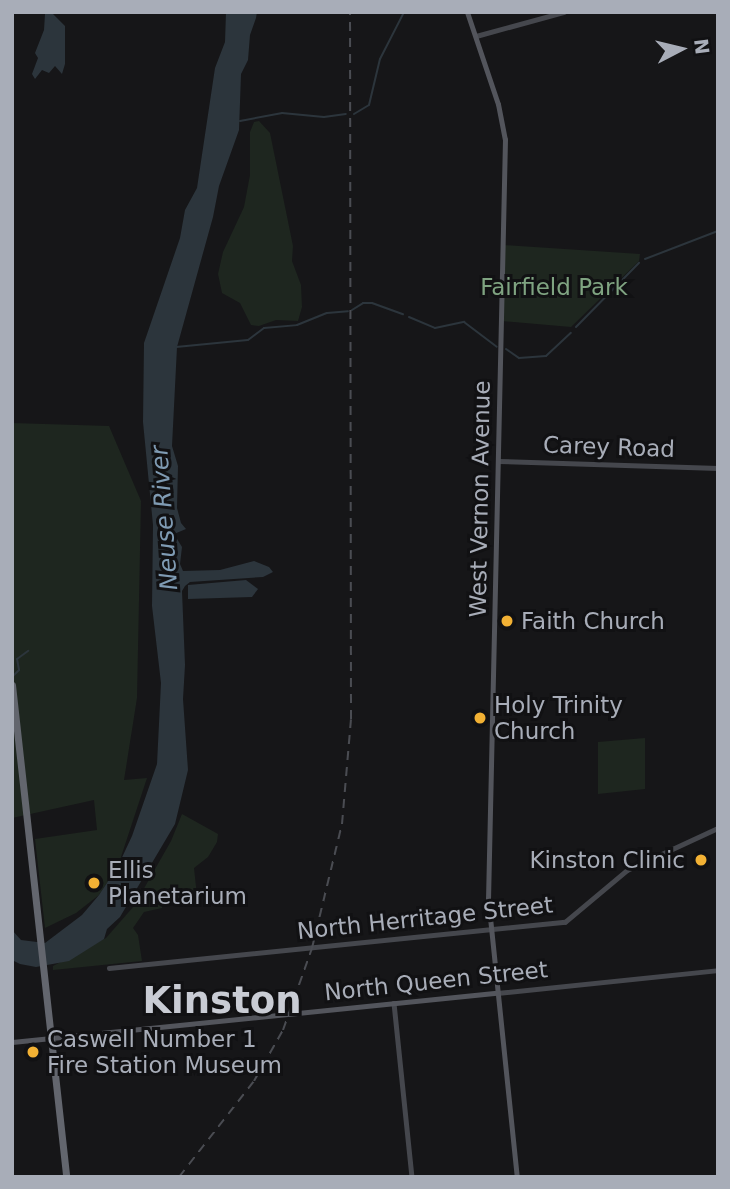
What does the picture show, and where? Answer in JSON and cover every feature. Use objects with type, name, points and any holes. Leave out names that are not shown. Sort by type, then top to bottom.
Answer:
[{"type":"highway","points":[[12,685],[66,1177]]},
{"type":"main road","name":"West Vernon Avenue","points":[[467,12],[498,104],[505,139],[488,898],[517,1177]]},
{"type":"main road","name":"North Queen Street","points":[[12,1042],[498,993]]},
{"type":"street","points":[[476,36],[564,12]]},
{"type":"street","name":"Carey Road","points":[[498,461],[718,468]]},
{"type":"street","name":"North Herritage Street","points":[[109,968],[565,922],[627,870],[718,828]]},
{"type":"street","name":"North Queen Street","points":[[498,993],[718,970]]},
{"type":"street","points":[[394,1003],[412,1177]]},
{"type":"green space","points":[[259,121],[270,133],[293,246],[292,261],[301,285],[302,307],[298,321],[276,320],[259,326],[251,325],[240,303],[222,293],[218,274],[223,252],[244,207],[250,175],[250,132],[254,122]]},
{"type":"green space","name":"Fairfield Park","points":[[503,245],[640,254],[639,261],[571,327],[501,321]]},
{"type":"green space","points":[[12,423],[109,426],[141,501],[137,698],[124,780],[147,778],[118,866],[99,895],[76,913],[45,928],[35,839],[97,830],[94,800],[12,818]]},
{"type":"green space","points":[[645,738],[645,789],[598,794],[598,742]]},
{"type":"green space","points":[[182,814],[218,834],[217,842],[208,857],[194,868],[197,896],[162,900],[162,908],[144,912],[133,928],[138,935],[142,961],[53,970],[53,966],[106,938],[134,906],[171,841]]},
{"type":"water","name":"Neuse River","points":[[226,12],[257,12],[250,35],[248,60],[241,74],[239,130],[219,186],[177,347],[172,446],[178,466],[177,508],[181,523],[186,529],[174,534],[182,547],[180,564],[183,571],[220,570],[254,561],[269,567],[273,572],[263,577],[190,582],[185,586],[182,591],[185,665],[183,699],[188,770],[175,824],[120,917],[107,929],[104,939],[69,961],[36,967],[20,964],[12,960],[12,930],[21,940],[45,943],[82,915],[99,895],[118,866],[132,836],[157,764],[161,683],[152,606],[153,525],[143,422],[144,343],[180,238],[185,210],[197,188],[215,68],[225,42]]},
{"type":"water","points":[[45,14],[53,14],[65,26],[65,64],[62,74],[55,66],[49,73],[42,70],[35,79],[32,74],[38,58],[35,53],[44,30]]},
{"type":"water","points":[[246,580],[258,589],[252,597],[188,599],[188,585]]},
{"type":"waterway","points":[[354,114],[369,105],[380,59],[403,14]]},
{"type":"waterway","points":[[240,121],[282,113],[324,117],[346,114]]},
{"type":"waterway","points":[[645,259],[718,231]]},
{"type":"waterway","points":[[576,327],[639,263]]},
{"type":"waterway","points":[[352,310],[363,303],[372,303],[403,314]]},
{"type":"waterway","points":[[176,347],[248,340],[264,328],[297,325],[327,313],[348,311]]},
{"type":"waterway","points":[[409,317],[435,328],[464,322],[497,347]]},
{"type":"waterway","points":[[506,349],[519,358],[546,356],[571,333]]},
{"type":"waterway","points":[[12,677],[19,670],[17,659],[28,651]]},
{"type":"railway","points":[[179,1177],[254,1081],[283,1030],[312,948],[342,824],[351,719],[350,12]]},
{"type":"place","name":"Faith Church","points":[[507,621]]},
{"type":"place","name":"Holy Trinity Church","points":[[480,718]]},
{"type":"place","name":"Kinston Clinic","points":[[701,860]]},
{"type":"place","name":"Ellis Planetarium","points":[[94,883]]},
{"type":"place","name":"Caswell Number 1 Fire Station Museum","points":[[33,1052]]},
{"type":"district","name":"Kinston","points":[[222,1001]]}]
